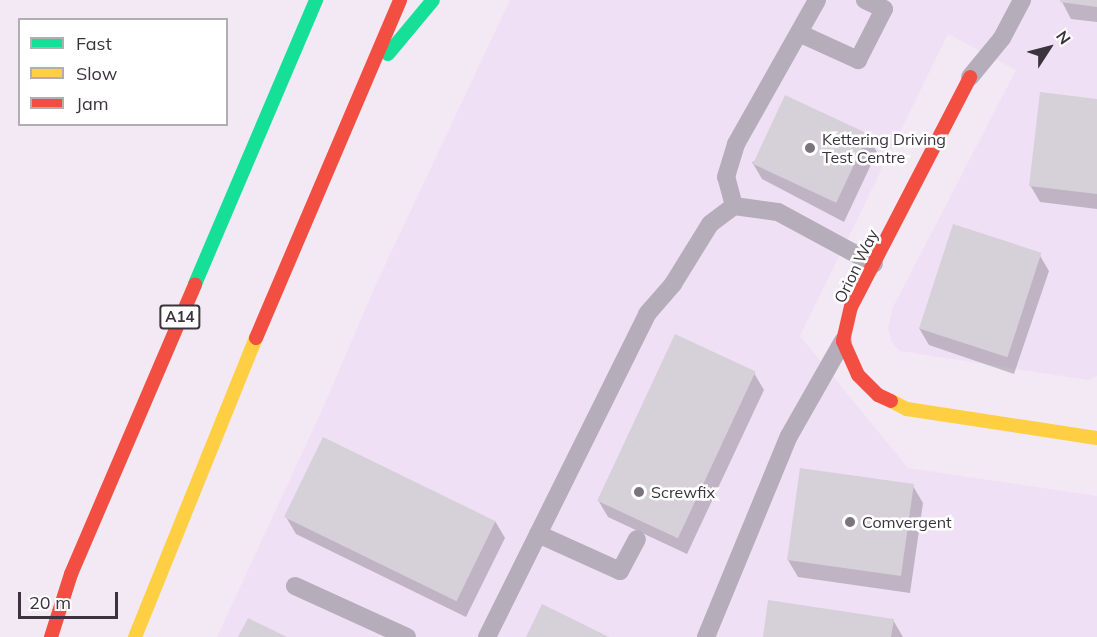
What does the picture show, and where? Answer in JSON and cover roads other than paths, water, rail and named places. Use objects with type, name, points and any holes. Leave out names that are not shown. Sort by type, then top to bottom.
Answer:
[{"type":"main road","name":"A14","points":[[51,637],[71,574],[316,0]]},
{"type":"main road","points":[[135,637],[248,356],[400,0]]},
{"type":"main road","points":[[365,81],[433,0]]},
{"type":"main road","name":"Orion Way","points":[[843,341],[851,307],[969,77]]},
{"type":"main road","points":[[843,341],[858,375],[878,395],[908,409],[1097,438]]},
{"type":"lane","points":[[734,206],[726,177],[736,144],[801,34],[817,0]]},
{"type":"lane","points":[[801,34],[858,60],[884,9],[865,0]]},
{"type":"lane","points":[[969,77],[1002,38],[1023,0]]},
{"type":"lane","points":[[487,637],[647,314],[673,284],[710,224],[734,206],[778,212],[874,264]]},
{"type":"lane","points":[[706,637],[789,435],[843,341]]},
{"type":"lane","points":[[538,534],[620,571],[637,539]]},
{"type":"lane","points":[[295,585],[407,637]]},
{"type":"place","name":"Kettering Driving Test Centre","points":[[810,148]]},
{"type":"place","name":"Screwfix","points":[[639,492]]},
{"type":"place","name":"Comvergent","points":[[850,522]]}]
